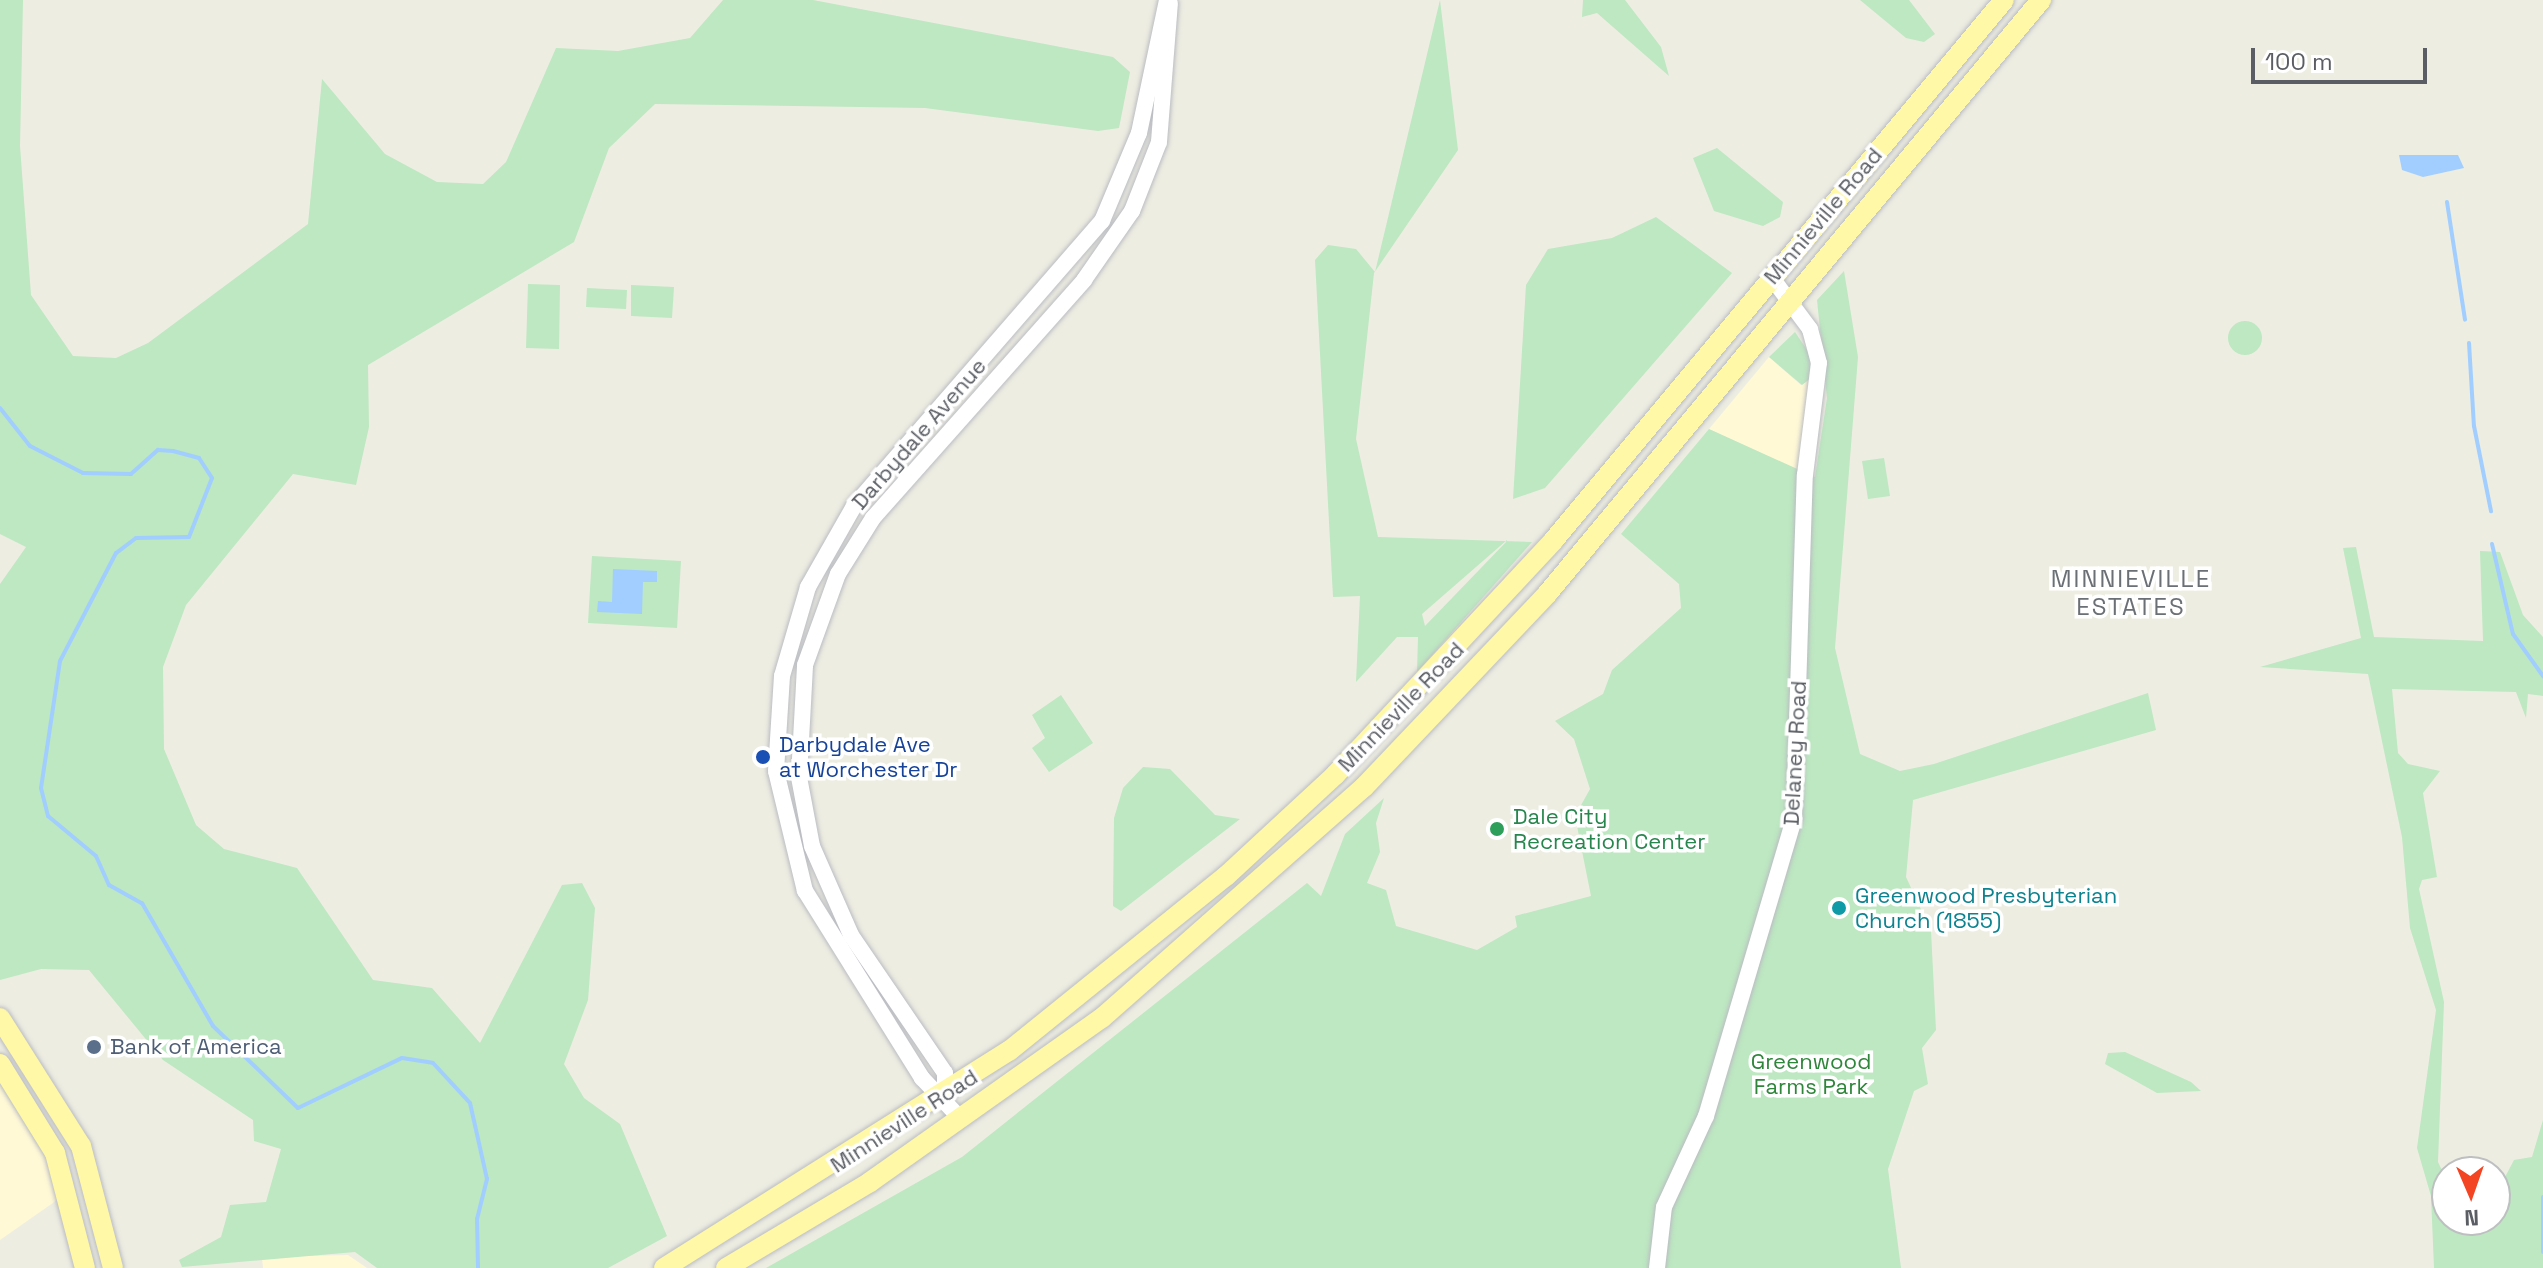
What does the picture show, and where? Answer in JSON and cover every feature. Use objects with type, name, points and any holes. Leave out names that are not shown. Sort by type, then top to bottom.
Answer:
[{"type":"main road","name":"Minnieville Road","points":[[664,1268],[945,1096],[1226,876],[1414,697],[1772,278],[2004,0]]},
{"type":"main road","name":"Minnieville Road","points":[[726,1268],[961,1119],[1174,960],[1364,787],[1508,640],[2041,0]]},
{"type":"main road","points":[[0,1018],[81,1146],[104,1210],[113,1268]]},
{"type":"main road","points":[[0,1064],[55,1153],[85,1268]]},
{"type":"street","name":"Darbydale Avenue","points":[[961,1119],[945,1096],[927,1084],[841,959],[796,869],[776,771],[785,661],[808,587],[854,506],[1102,221],[1139,133],[1168,0]]},
{"type":"street","name":"Darbydale Avenue","points":[[945,1096],[945,1073],[851,935],[812,846],[799,777],[805,665],[838,574],[873,518],[1084,280],[1132,211],[1159,142],[1168,0]]},
{"type":"street","name":"Delaney Road","points":[[1657,1268],[1664,1207],[1706,1116],[1794,818],[1805,475],[1819,363],[1792,300],[1772,278]]},
{"type":"shaded area","points":[[1769,357],[1801,385],[1811,378],[1798,470],[1709,429]]},
{"type":"shaded area","points":[[0,1067],[43,1128],[60,1198],[0,1240]]},
{"type":"shaded area","points":[[348,1255],[367,1268],[263,1268],[262,1257]]},
{"type":"green space","points":[[0,0],[23,0],[20,146],[31,295],[73,356],[116,358],[148,343],[308,224],[322,79],[385,154],[437,182],[483,184],[506,162],[556,48],[618,51],[690,38],[723,0],[813,0],[1113,57],[1130,72],[1119,128],[1098,131],[925,108],[655,104],[609,148],[574,242],[368,365],[369,427],[356,485],[293,474],[186,605],[163,667],[164,749],[196,825],[224,849],[297,868],[373,980],[432,988],[480,1043],[562,885],[582,883],[595,908],[588,1000],[564,1064],[584,1098],[620,1124],[667,1236],[608,1268],[377,1268],[355,1252],[182,1267],[179,1260],[221,1237],[230,1205],[266,1202],[281,1149],[254,1141],[253,1120],[163,1060],[89,970],[41,969],[0,980],[0,584],[26,547],[0,534]]},
{"type":"green space","points":[[1440,0],[1458,150],[1375,271]]},
{"type":"green space","points":[[1583,0],[1625,0],[1661,47],[1669,76],[1597,13],[1582,17]]},
{"type":"green space","points":[[1860,0],[1909,0],[1935,34],[1924,42],[1906,38]]},
{"type":"green space","points":[[1717,148],[1783,202],[1780,217],[1763,226],[1714,211],[1693,158]]},
{"type":"green space","points":[[1656,217],[1732,273],[1545,488],[1513,499],[1526,285],[1548,249],[1612,238]]},
{"type":"green space","points":[[1328,245],[1356,249],[1375,272],[1356,439],[1378,537],[1506,541],[1422,614],[1425,626],[1507,541],[1532,542],[1417,672],[1418,637],[1397,637],[1356,682],[1360,596],[1333,597],[1315,260]]},
{"type":"green space","name":"Greenwood Farms Park","points":[[1844,271],[1858,357],[1835,648],[1860,754],[1900,771],[1934,764],[2148,693],[2156,730],[1913,800],[1906,877],[1931,931],[1936,1030],[1922,1048],[1928,1084],[1914,1091],[1888,1169],[1901,1268],[766,1268],[962,1157],[1307,883],[1321,896],[1345,834],[1384,798],[1376,823],[1380,852],[1367,883],[1386,890],[1396,926],[1477,950],[1517,927],[1515,916],[1591,896],[1575,816],[1590,789],[1574,739],[1555,721],[1603,694],[1612,670],[1681,608],[1679,584],[1621,534],[1709,429],[1815,477],[1827,398],[1817,300]]},
{"type":"green space","points":[[528,284],[560,285],[559,349],[526,348]]},
{"type":"green space","points":[[631,285],[674,287],[672,318],[631,316]]},
{"type":"green space","points":[[587,288],[627,290],[626,309],[586,307]]},
{"type":"green space","points":[[2245,321],[2257,326],[2262,338],[2257,350],[2245,355],[2233,350],[2228,338],[2233,326]]},
{"type":"green space","points":[[1795,332],[1809,353],[1811,378],[1802,385],[1769,357]]},
{"type":"green space","points":[[1884,458],[1890,496],[1868,499],[1862,461]]},
{"type":"green space","points":[[2356,547],[2374,637],[2483,641],[2480,551],[2500,552],[2523,615],[2543,637],[2543,696],[2528,694],[2526,718],[2516,692],[2392,689],[2398,753],[2408,764],[2440,771],[2423,793],[2437,877],[2422,880],[2419,889],[2444,1002],[2438,1156],[2431,1156],[2431,1196],[2417,1148],[2436,1010],[2410,928],[2402,837],[2368,674],[2260,667],[2361,638],[2343,548]]},
{"type":"green space","points":[[592,556],[681,561],[677,628],[588,623]]},
{"type":"green space","points":[[1061,695],[1093,743],[1049,772],[1032,748],[1045,738],[1032,715]]},
{"type":"green space","points":[[1143,767],[1170,769],[1215,815],[1240,819],[1121,911],[1113,906],[1114,818],[1123,788]]},
{"type":"green space","points":[[2125,1052],[2191,1082],[2201,1091],[2157,1093],[2105,1064],[2108,1053]]},
{"type":"green space","points":[[2543,1120],[2543,1268],[2434,1268],[2433,1236],[2511,1236],[2511,1166],[2514,1160],[2532,1157]]},
{"type":"water","points":[[2399,155],[2458,155],[2464,168],[2423,177],[2402,170]]},
{"type":"water","points":[[613,569],[657,571],[657,582],[643,582],[642,614],[597,612],[598,601],[612,602]]},
{"type":"waterway","points":[[2447,202],[2465,320]]},
{"type":"waterway","points":[[2469,343],[2474,426],[2491,511]]},
{"type":"waterway","points":[[0,408],[30,446],[83,473],[131,474],[158,450],[199,458],[212,478],[189,537],[136,538],[116,553],[60,661],[41,788],[48,816],[96,856],[109,885],[142,903],[213,1026],[298,1108],[402,1058],[433,1063],[470,1103],[487,1179],[477,1219],[478,1268]]},
{"type":"waterway","points":[[2492,544],[2513,634],[2543,676]]},
{"type":"waterway","points":[[2543,1197],[2543,1252]]},
{"type":"place","name":"Darbydale Ave at Worchester Dr","points":[[763,757]]},
{"type":"place","name":"Dale City Recreation Center","points":[[1497,829]]},
{"type":"place","name":"Greenwood Presbyterian Church (1855)","points":[[1839,908]]},
{"type":"place","name":"Bank of America","points":[[94,1047]]},
{"type":"district","name":"MINNIEVILLE ESTATES","points":[[2131,593]]}]
